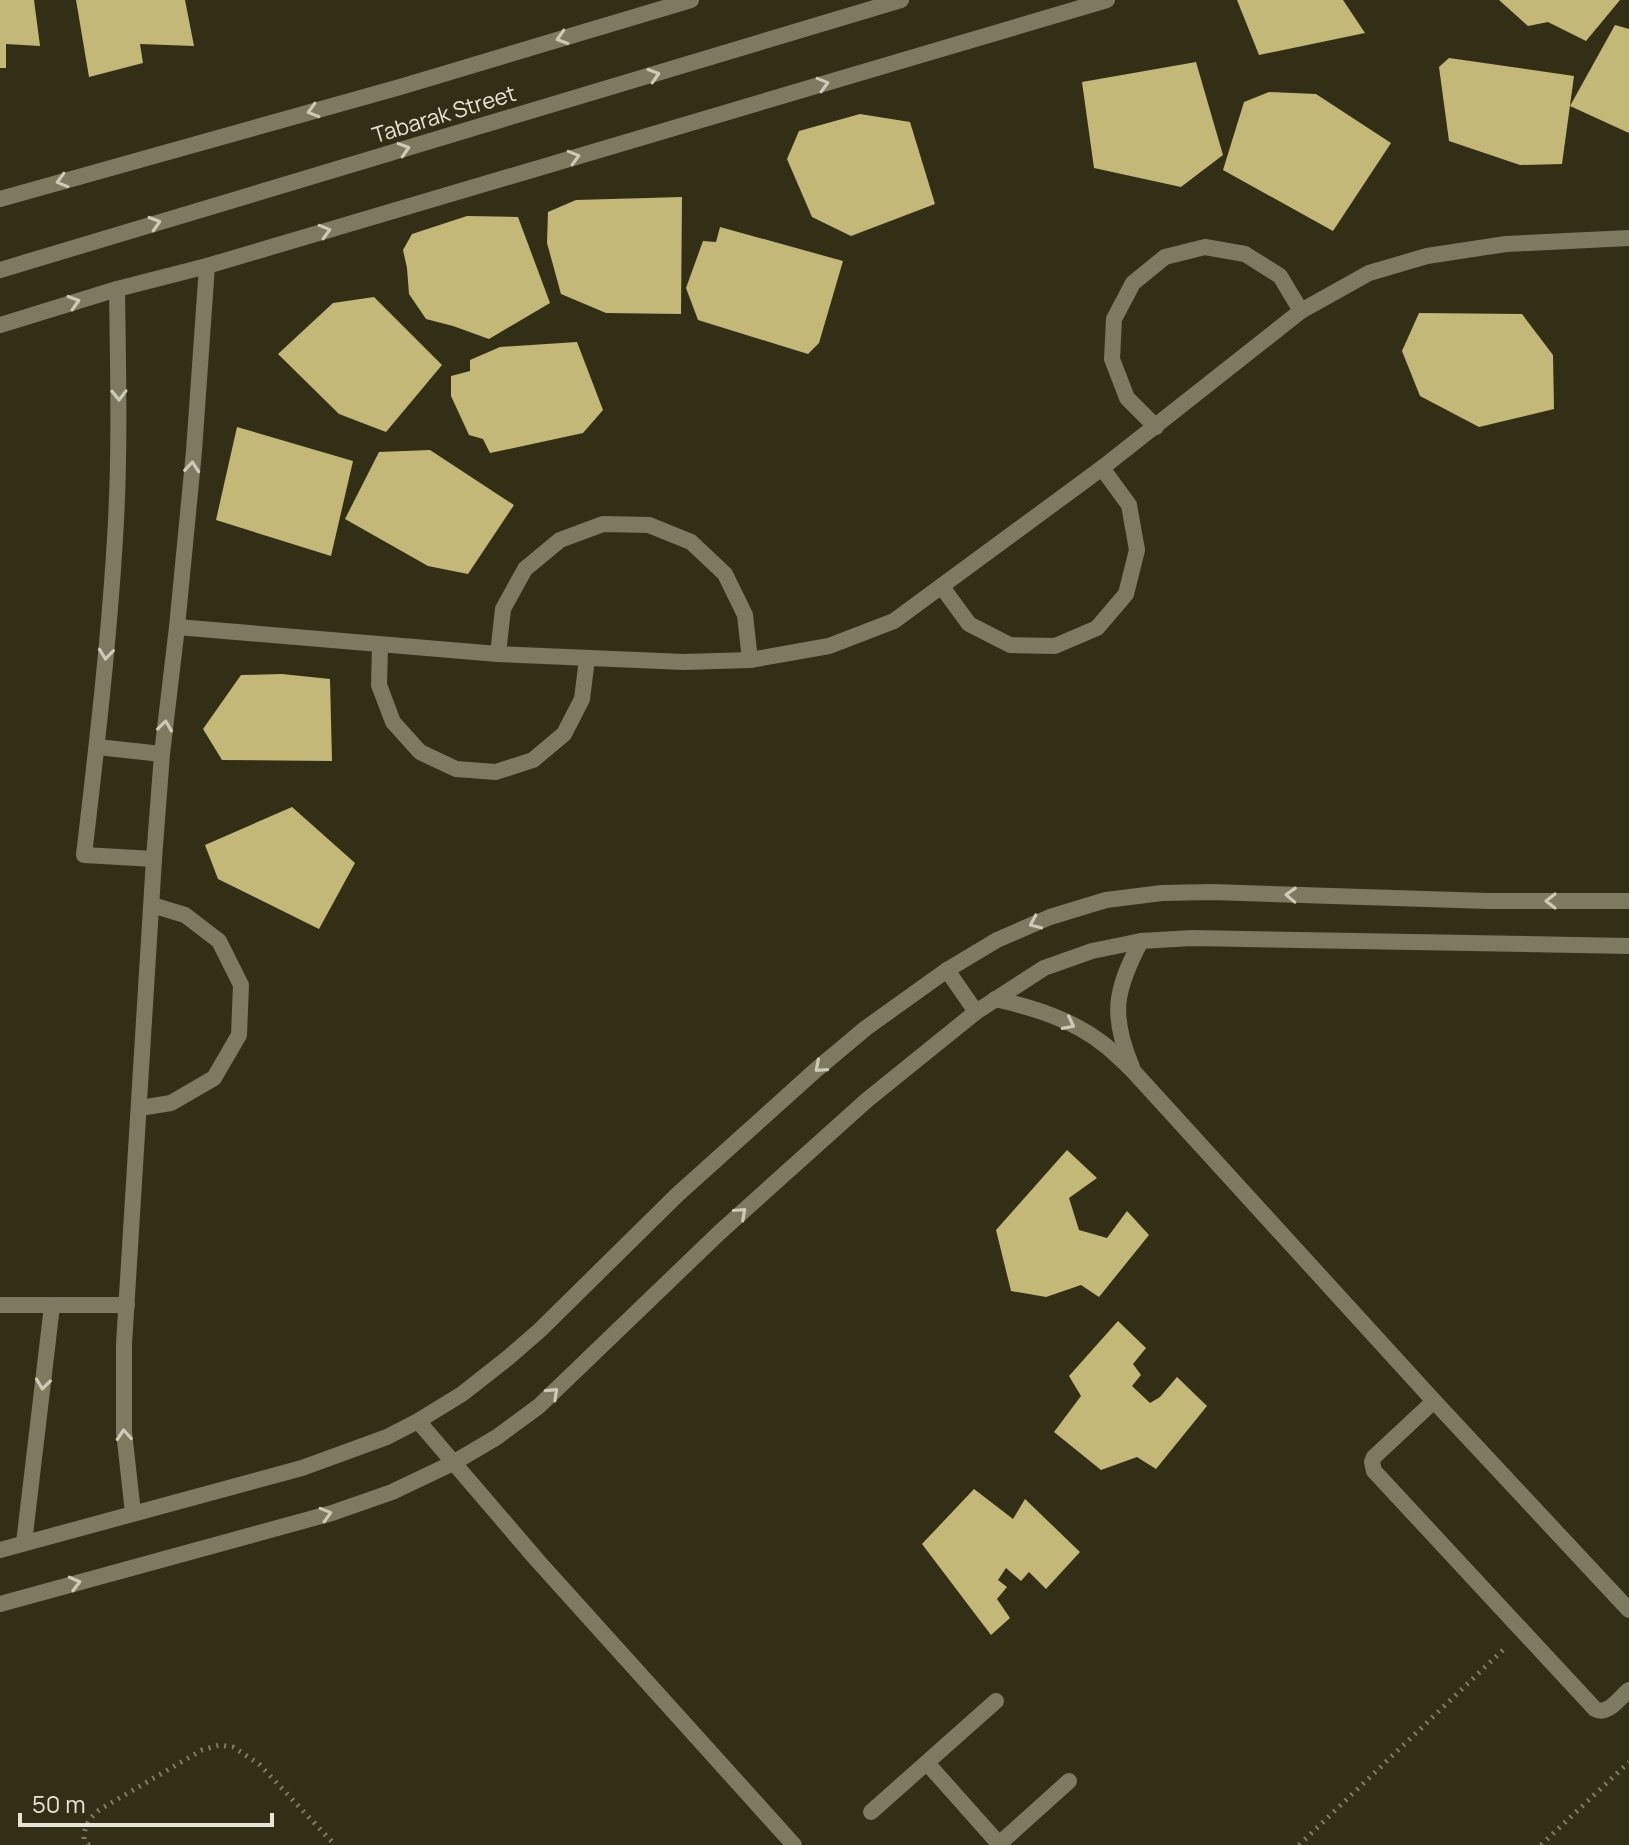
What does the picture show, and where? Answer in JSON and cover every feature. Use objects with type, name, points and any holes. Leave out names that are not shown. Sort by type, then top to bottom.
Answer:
[{"type":"street","name":"Tabarak Street","points":[[0,199],[384,91],[691,0]]},
{"type":"street","name":"Tabarak Street","points":[[0,270],[901,0]]},
{"type":"street","points":[[0,325],[1107,0]]},
{"type":"street","points":[[177,627],[498,654],[684,662],[750,660],[829,646],[894,621],[1156,427],[1301,311],[1369,273],[1427,256],[1506,244],[1629,238]]},
{"type":"street","points":[[1156,427],[1127,398],[1112,359],[1114,319],[1133,283],[1165,257],[1205,247],[1245,254],[1280,276],[1301,311]]},
{"type":"street","points":[[133,1513],[124,1432],[124,1344],[162,754],[194,451],[207,266]]},
{"type":"street","points":[[117,289],[119,403],[116,518],[109,633],[84,855],[154,859]]},
{"type":"street","points":[[942,587],[969,624],[1010,645],[1055,646],[1097,628],[1126,594],[1137,550],[1129,505],[1102,468]]},
{"type":"street","points":[[498,654],[503,609],[525,569],[560,540],[603,524],[649,525],[691,542],[725,574],[745,615],[750,660]]},
{"type":"street","points":[[380,645],[379,685],[393,722],[420,752],[456,769],[496,772],[533,760],[564,734],[582,699],[587,659]]},
{"type":"street","points":[[97,747],[162,754]]},
{"type":"street","points":[[0,1550],[302,1468],[387,1437],[418,1421],[462,1394],[540,1330],[677,1195],[866,1028],[947,970],[997,940],[1050,917],[1106,900],[1162,893],[1488,901],[1629,901]]},
{"type":"street","points":[[140,1108],[171,1103],[214,1078],[239,1035],[241,985],[219,941],[185,915],[152,905]]},
{"type":"street","points":[[0,1604],[332,1513],[392,1492],[453,1463],[497,1437],[539,1406],[742,1212],[867,1100],[976,1012],[1044,968],[1092,951],[1141,941],[1192,938],[1629,946]]},
{"type":"street","points":[[1134,1072],[1121,1040],[1118,1006],[1125,972],[1141,941]]},
{"type":"street","points":[[947,970],[976,1012]]},
{"type":"street","points":[[995,999],[1034,1008],[1071,1024],[1105,1045],[1134,1072],[1629,1610]]},
{"type":"street","points":[[0,1305],[127,1305]]},
{"type":"street","points":[[24,1543],[52,1306]]},
{"type":"street","points":[[1434,1401],[1374,1457],[1374,1471],[1597,1710],[1607,1710],[1629,1690]]},
{"type":"street","points":[[418,1421],[537,1560],[794,1845]]},
{"type":"street","points":[[871,1812],[996,1701]]},
{"type":"street","points":[[927,1763],[999,1844],[1069,1781]]},
{"type":"path","points":[[1299,1845],[1522,1631]]},
{"type":"path","points":[[89,1845],[84,1840],[84,1831],[87,1822],[99,1810],[202,1750],[219,1745],[233,1747],[259,1764],[335,1845]]},
{"type":"path","points":[[1541,1845],[1629,1762]]},
{"type":"building","points":[[0,0],[34,0],[40,46],[6,44],[6,68],[0,68]]},
{"type":"building","points":[[76,0],[185,0],[194,46],[140,44],[143,63],[89,77]]},
{"type":"building","points":[[1237,0],[1343,0],[1365,33],[1259,55]]},
{"type":"building","points":[[1499,0],[1620,0],[1586,41],[1548,22],[1528,26]]},
{"type":"building","points":[[1615,25],[1629,29],[1629,133],[1570,106]]},
{"type":"building","points":[[1449,58],[1574,76],[1562,164],[1520,165],[1449,141],[1439,67]]},
{"type":"building","points":[[1196,62],[1223,155],[1181,187],[1094,168],[1082,82]]},
{"type":"building","points":[[1269,92],[1316,94],[1391,143],[1333,231],[1223,170],[1244,102]]},
{"type":"building","points":[[860,114],[910,122],[935,204],[851,236],[812,217],[787,159],[799,131]]},
{"type":"building","points":[[682,197],[681,314],[606,313],[561,294],[547,243],[548,212],[576,200]]},
{"type":"building","points":[[467,216],[518,217],[550,303],[489,339],[426,319],[409,294],[403,250],[412,234]]},
{"type":"building","points":[[720,227],[843,261],[819,343],[808,354],[698,320],[686,288],[703,241],[716,242]]},
{"type":"building","points":[[374,297],[442,365],[386,432],[339,414],[278,354],[333,303]]},
{"type":"building","points":[[1419,313],[1522,314],[1553,355],[1554,409],[1479,427],[1420,396],[1402,351]]},
{"type":"building","points":[[577,342],[603,410],[583,433],[490,453],[483,439],[469,435],[451,396],[451,376],[470,371],[470,360],[500,347]]},
{"type":"building","points":[[237,427],[353,461],[331,556],[216,520]]},
{"type":"building","points":[[430,450],[514,505],[468,574],[428,566],[345,519],[379,452]]},
{"type":"building","points":[[282,674],[330,679],[332,761],[222,760],[203,729],[241,675]]},
{"type":"building","points":[[292,807],[355,863],[319,929],[218,879],[205,845]]},
{"type":"building","points":[[1067,1150],[1097,1178],[1069,1198],[1079,1230],[1107,1238],[1127,1211],[1149,1235],[1099,1297],[1081,1285],[1046,1297],[1011,1291],[996,1230]]},
{"type":"building","points":[[1118,1321],[1146,1348],[1133,1364],[1141,1375],[1132,1386],[1150,1403],[1160,1397],[1177,1377],[1207,1406],[1156,1469],[1137,1457],[1101,1470],[1054,1432],[1081,1396],[1069,1376]]},
{"type":"building","points":[[974,1489],[1013,1519],[1025,1499],[1080,1552],[1046,1589],[1029,1572],[1021,1581],[1006,1568],[998,1580],[1007,1587],[997,1599],[1010,1618],[991,1635],[922,1544]]}]
